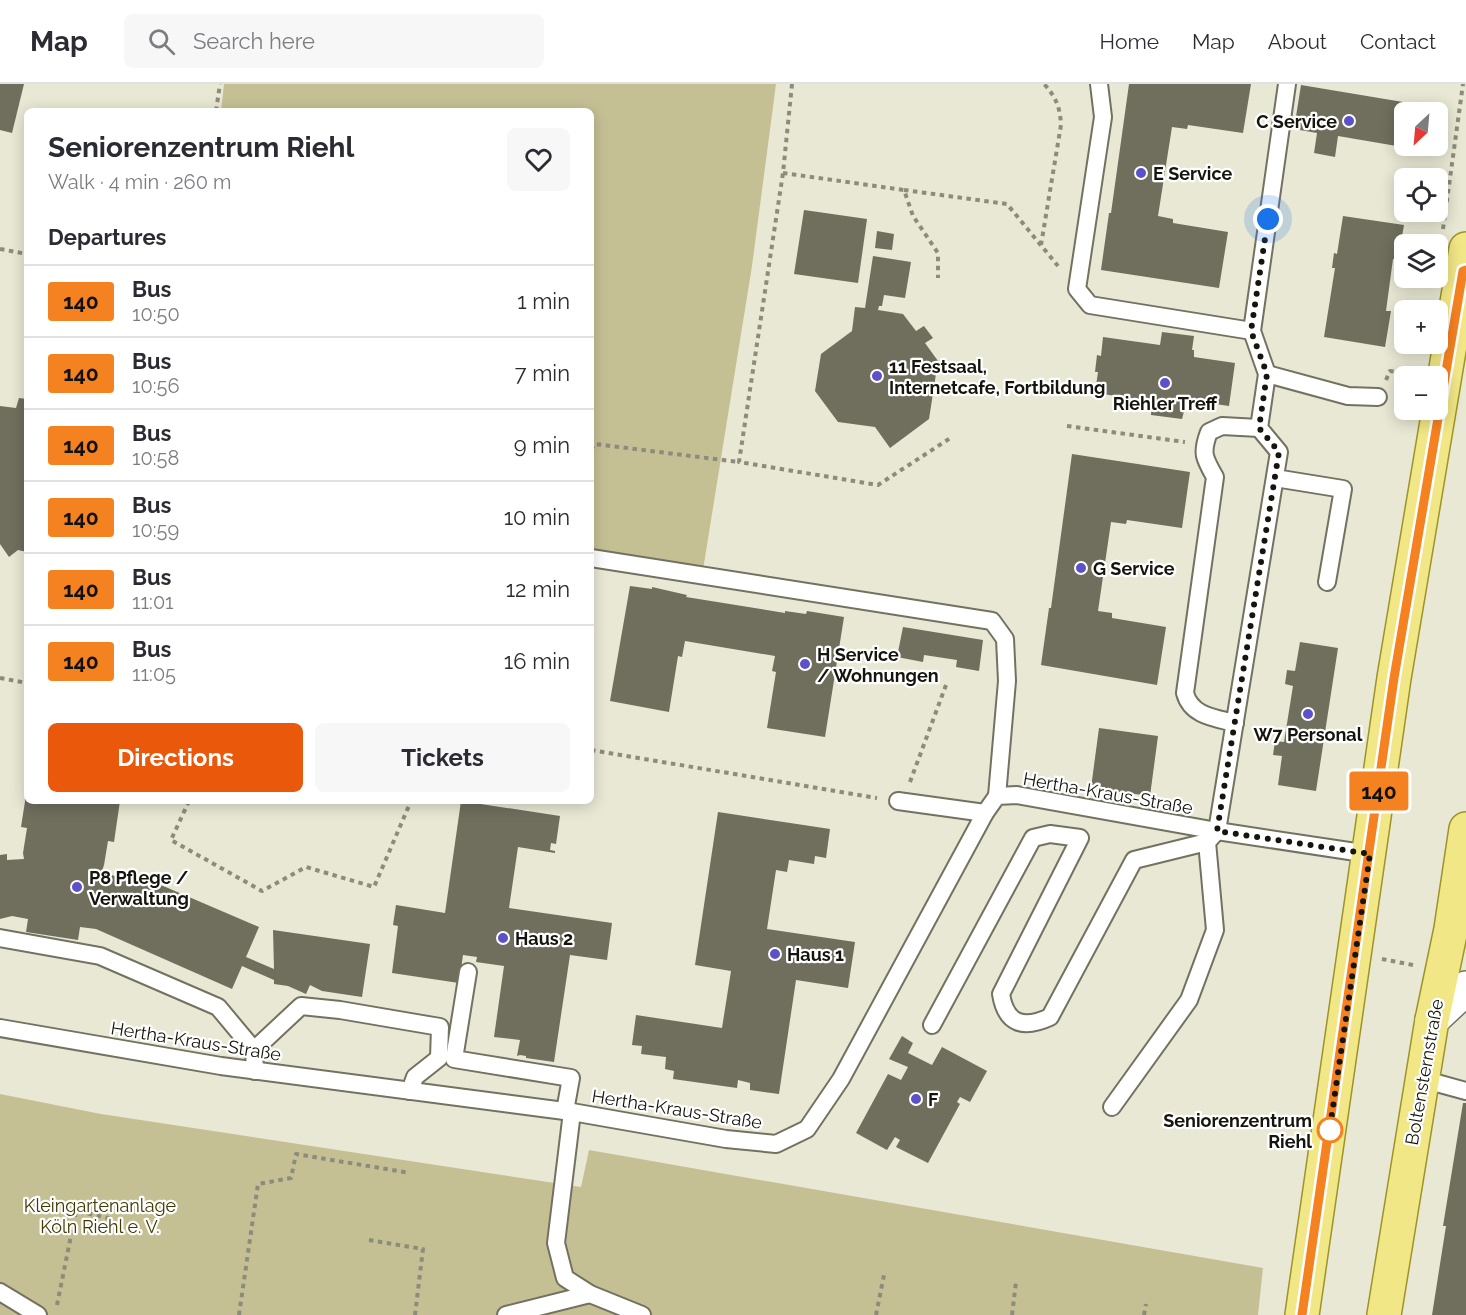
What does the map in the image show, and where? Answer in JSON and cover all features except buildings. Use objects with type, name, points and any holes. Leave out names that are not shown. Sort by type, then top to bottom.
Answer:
[{"type":"main road","points":[[1302,1315],[1370,854],[1454,245]]},
{"type":"main road","name":"Boltensternstraße","points":[[1384,1315],[1432,1020],[1454,979],[1466,829]]},
{"type":"lane","points":[[1099,84],[1103,117],[1077,289],[1090,305],[1251,331]]},
{"type":"lane","points":[[1259,428],[1267,374],[1251,331],[1287,84]]},
{"type":"lane","points":[[1267,374],[1348,396],[1378,397]]},
{"type":"lane","points":[[1112,1107],[1189,1000],[1215,930],[1212,837],[1235,723],[1279,452],[1259,428],[1222,426],[1209,432],[1204,445],[1204,458],[1215,477],[1185,693],[1187,703],[1194,710],[1235,723]]},
{"type":"lane","points":[[1275,478],[1343,489],[1328,582]]},
{"type":"lane","points":[[594,558],[992,621],[1005,639],[1007,681],[997,796]]},
{"type":"lane","name":"Hertha-Kraus-Straße","points":[[0,1028],[255,1071],[568,1112],[726,1139],[776,1144],[807,1129],[842,1079],[985,813],[997,796],[1017,795],[1212,837],[1370,854]]},
{"type":"lane","points":[[898,801],[985,813]]},
{"type":"lane","points":[[932,1025],[1033,838],[1050,834],[1080,838],[1002,994],[1004,1007],[1009,1016],[1025,1024],[1037,1023],[1050,1017],[1134,860],[1212,837]]},
{"type":"lane","points":[[0,938],[100,956],[218,1007],[254,1050],[255,1071]]},
{"type":"lane","points":[[468,972],[454,1059],[571,1078],[556,1243],[565,1278],[590,1294],[642,1315]]},
{"type":"lane","points":[[254,1050],[301,1006],[340,1010],[440,1027],[439,1058],[415,1077],[410,1091]]},
{"type":"lane","points":[[1422,1079],[1466,1091]]},
{"type":"lane","points":[[0,1292],[38,1315]]},
{"type":"lane","points":[[506,1315],[590,1294]]},
{"type":"path","points":[[216,108],[220,84]]},
{"type":"path","points":[[740,462],[783,173],[792,84]]},
{"type":"path","points":[[1041,246],[1061,125],[1060,108],[1053,93],[1044,84]]},
{"type":"path","points":[[1454,245],[1463,84]]},
{"type":"path","points":[[783,173],[1007,204],[1077,289]]},
{"type":"path","points":[[903,190],[913,216],[938,253],[938,278]]},
{"type":"path","points":[[0,249],[24,253]]},
{"type":"path","points":[[1378,397],[1390,371],[1394,372]]},
{"type":"path","points":[[1067,426],[1204,445]]},
{"type":"path","points":[[594,446],[740,462],[878,485],[952,437]]},
{"type":"path","points":[[0,678],[24,682]]},
{"type":"path","points":[[594,750],[898,801],[908,789],[946,685]]},
{"type":"path","points":[[188,804],[171,840],[262,891],[306,867],[374,886],[410,804]]},
{"type":"path","points":[[1355,954],[1454,979]]},
{"type":"path","points":[[238,1315],[258,1184],[291,1178],[296,1154],[410,1173]]},
{"type":"path","points":[[55,1315],[76,1211],[113,1219]]},
{"type":"path","points":[[369,1240],[423,1249],[415,1315]]},
{"type":"path","points":[[876,1315],[884,1275]]},
{"type":"path","points":[[1012,1315],[1016,1281]]},
{"type":"path","points":[[1144,1315],[1146,1304]]},
{"type":"green space","points":[[224,84],[776,84],[752,266],[702,576],[594,558],[594,108],[221,108]]},
{"type":"green space","name":"Kleingartenanlage Köln Riehl e. V.","points":[[0,1094],[101,1114],[581,1187],[589,1150],[1263,1268],[1258,1315],[0,1315]]},
{"type":"bus line","name":"140","points":[[1302,1315],[1394,678],[1463,271],[1466,270]]},
{"type":"place","name":"C Service","points":[[1349,121]]},
{"type":"place","name":"E Service","points":[[1141,173]]},
{"type":"place","name":"11 Festsaal, Internetcafe, Fortbildung","points":[[877,376]]},
{"type":"place","name":"Riehler Treff","points":[[1165,383]]},
{"type":"place","name":"G Service","points":[[1081,568]]},
{"type":"place","name":"H Service / Wohnungen","points":[[805,664]]},
{"type":"place","name":"W7 Personal","points":[[1308,714]]},
{"type":"place","name":"P8 Pflege / Verwaltung","points":[[77,887]]},
{"type":"place","name":"Haus 2","points":[[503,938]]},
{"type":"place","name":"Haus 1","points":[[775,954]]},
{"type":"place","name":"F","points":[[916,1099]]},
{"type":"place","name":"Seniorenzentrum Riehl","points":[[1330,1130]]},
{"type":"route","points":[[1268,219],[1251,331],[1267,374],[1259,428],[1279,452],[1217,831],[1370,854],[1329,1134],[1330,1130]]}]
